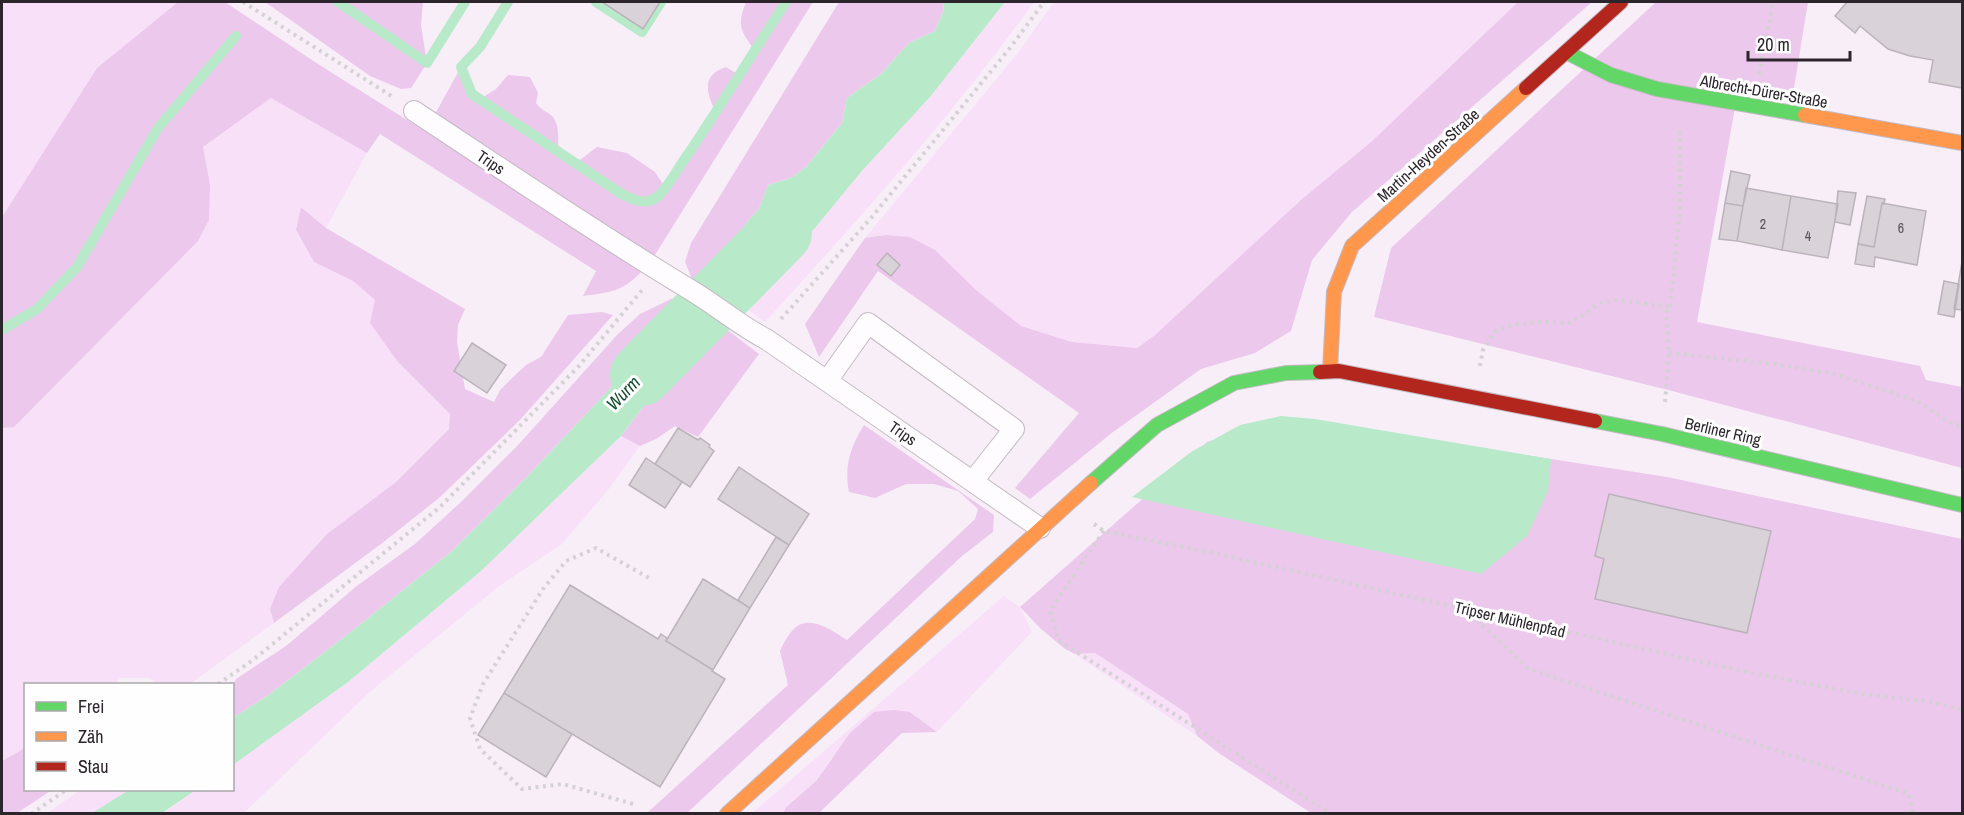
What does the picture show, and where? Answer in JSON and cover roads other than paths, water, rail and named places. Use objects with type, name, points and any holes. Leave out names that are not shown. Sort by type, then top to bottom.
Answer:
[{"type":"main road","name":"Martin-Heyden-Straße","points":[[1330,371],[1334,292],[1352,246],[1621,2]]},
{"type":"main road","name":"Albrecht-Dürer-Straße","points":[[1566,52],[1583,63],[1624,81],[1680,94],[1962,143]]},
{"type":"main road","name":"Berliner Ring","points":[[727,813],[1040,528],[1157,425],[1234,382],[1286,373],[1339,370],[1475,399],[1662,434],[1962,506]]},
{"type":"lane","name":"Trips","points":[[414,111],[658,272],[766,339],[1040,528]]},
{"type":"lane","points":[[827,381],[868,323],[1014,429],[973,482]]},
{"type":"water","points":[[944,2],[1005,2],[930,97],[861,172],[796,251],[740,304],[707,284],[747,222],[759,209],[768,185],[791,178],[806,167],[842,123],[847,98],[881,74],[909,43],[935,31],[943,12]]},
{"type":"water","points":[[695,310],[725,328],[684,360],[648,400],[621,436],[481,571],[348,682],[234,764],[234,717],[270,694],[452,551],[525,479],[619,379]]},
{"type":"water","points":[[1281,416],[1315,419],[1551,459],[1548,491],[1527,536],[1481,574],[1132,497],[1191,452],[1240,425]]},
{"type":"water","points":[[127,791],[195,791],[162,813],[92,813]]},
{"type":"waterway","points":[[338,2],[427,63],[465,2]]},
{"type":"waterway","points":[[508,2],[480,47],[461,67],[472,94],[620,193],[644,201],[658,196],[670,181],[786,2]]},
{"type":"waterway","points":[[596,2],[642,32],[661,2]]},
{"type":"waterway","points":[[2,330],[37,309],[77,267],[158,128],[236,36]]},
{"type":"waterway","name":"Wurm","points":[[641,375],[781,233]]}]
